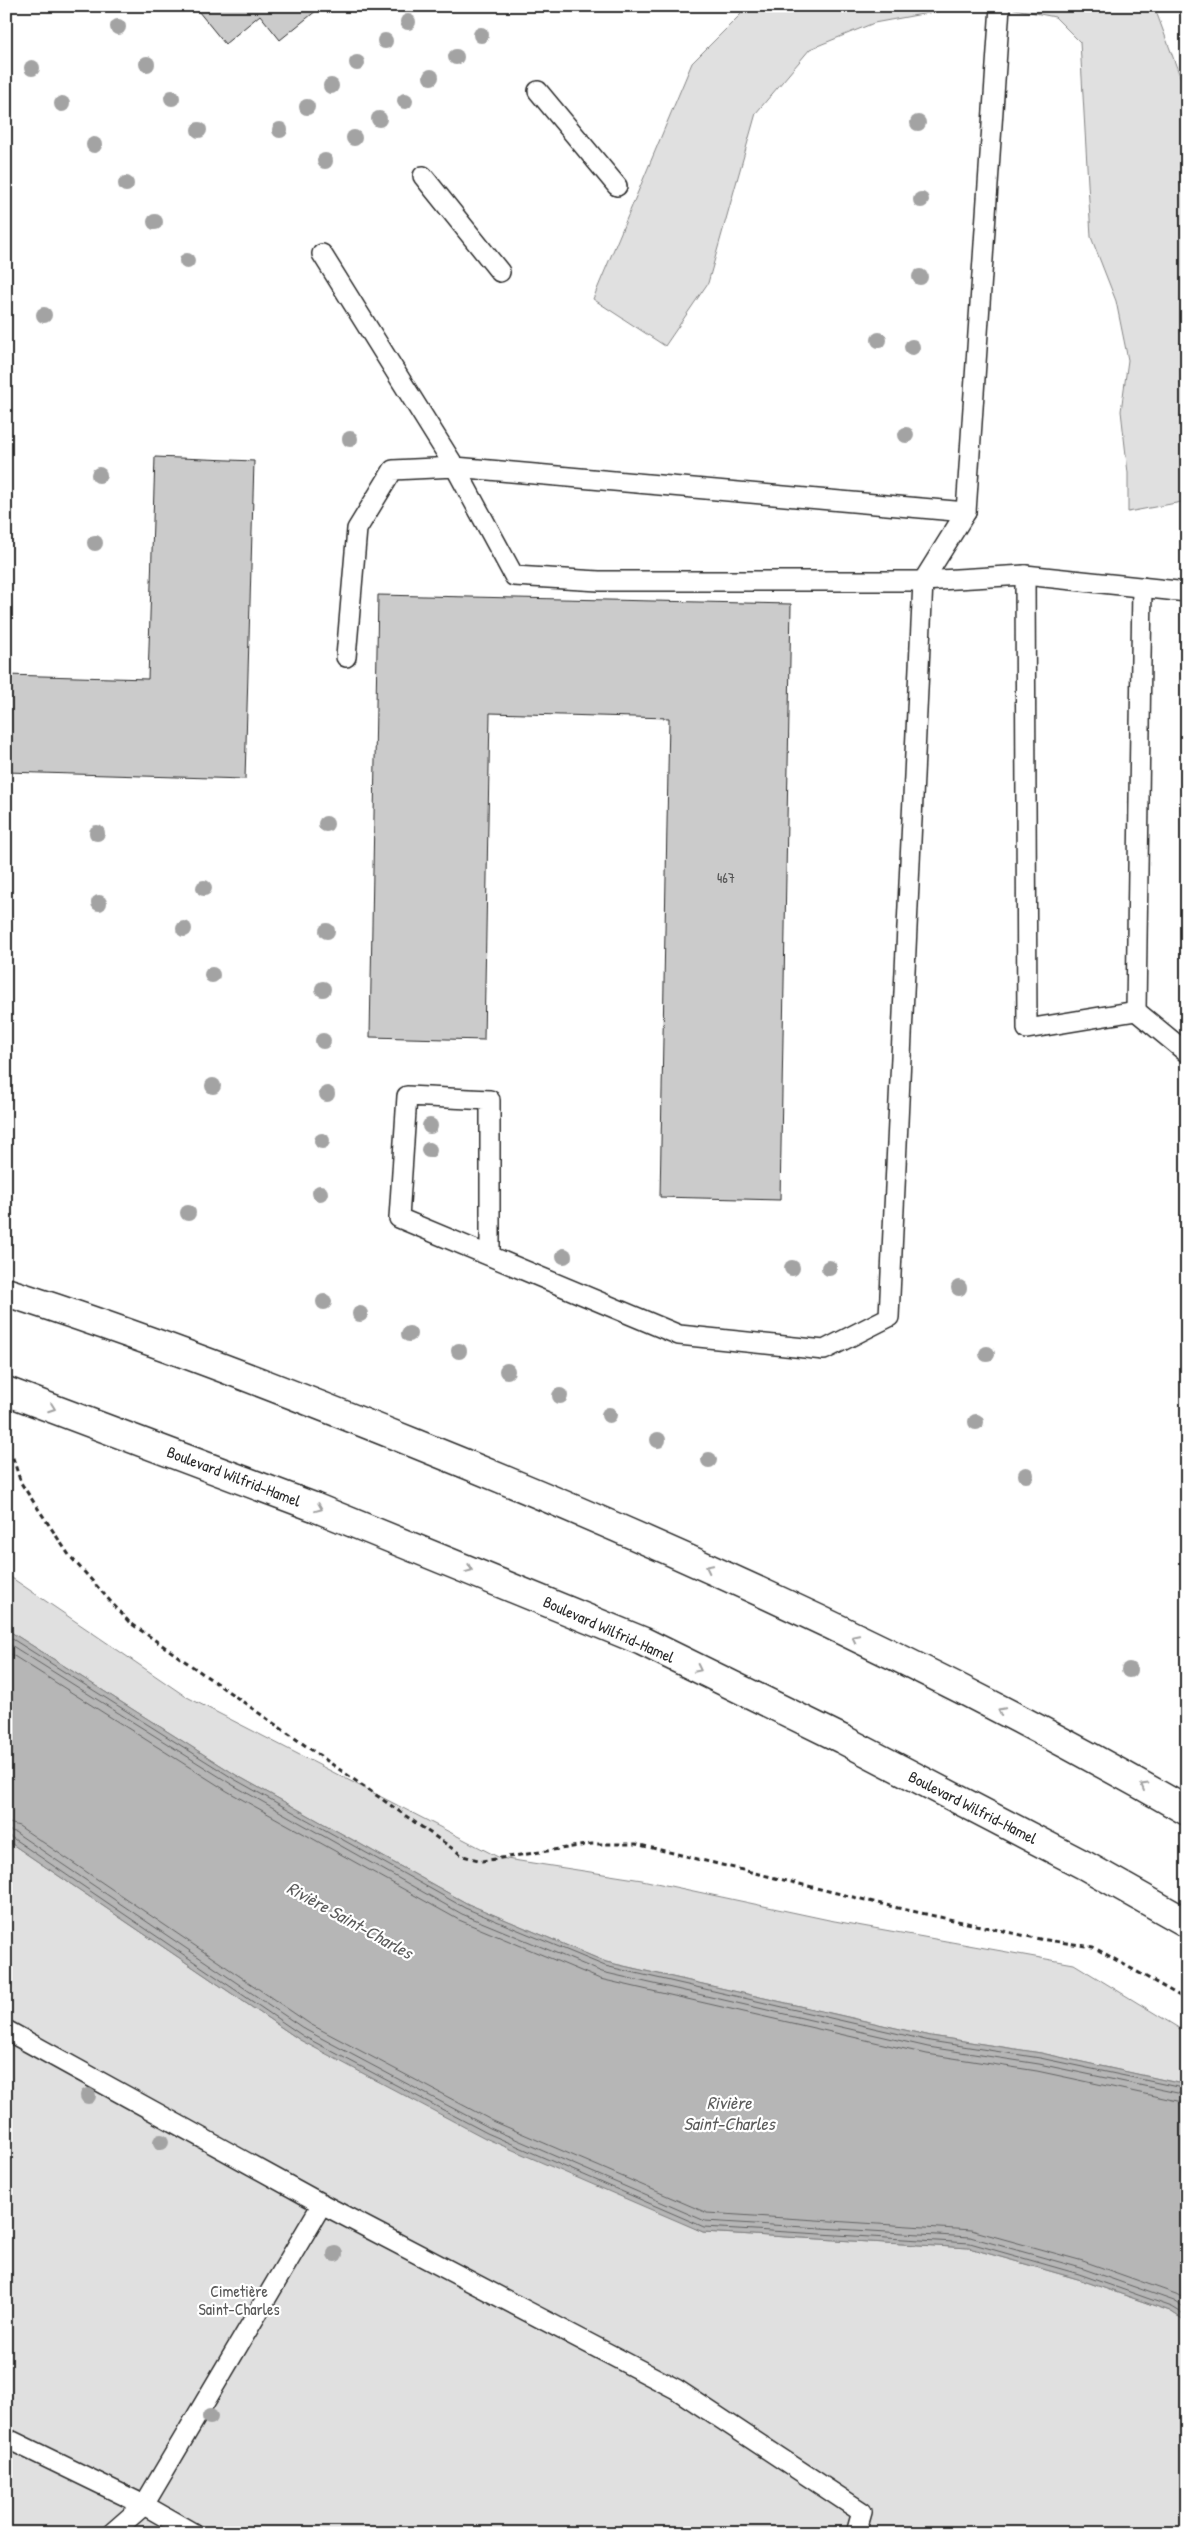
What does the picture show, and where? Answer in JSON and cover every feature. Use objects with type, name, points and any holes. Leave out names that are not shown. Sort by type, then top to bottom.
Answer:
[{"type":"main road","points":[[6,1292],[72,1313],[300,1397],[504,1479],[677,1553],[909,1664],[1106,1764],[1187,1811]]},
{"type":"main road","name":"Boulevard Wilfrid-Hamel","points":[[6,1391],[314,1506],[642,1641],[842,1739],[1086,1866],[1187,1923]]},
{"type":"lane","points":[[490,1256],[490,1100],[407,1096],[399,1218],[679,1335],[824,1350],[889,1317],[923,581],[966,512],[1000,6]]},
{"type":"lane","points":[[538,91],[617,186]]},
{"type":"lane","points":[[423,176],[500,272]]},
{"type":"lane","points":[[322,254],[455,467],[514,576],[599,581],[923,581],[1025,575],[1187,592]]},
{"type":"lane","points":[[346,657],[357,529],[393,470],[455,467],[966,512]]},
{"type":"lane","points":[[1025,575],[1028,1029],[1136,1011],[1187,1053]]},
{"type":"lane","points":[[1136,1011],[1142,587]]},
{"type":"lane","points":[[6,2030],[322,2204],[676,2389],[862,2512],[856,2533]]},
{"type":"lane","points":[[112,2533],[144,2505],[322,2204]]},
{"type":"lane","points":[[6,2438],[144,2505],[192,2533]]},
{"type":"path","points":[[6,1454],[12,1456],[21,1483],[69,1555],[129,1622],[463,1856],[482,1861],[592,1844],[636,1844],[898,1908],[1040,1939],[1093,1947],[1187,2000]]},
{"type":"green space","points":[[749,6],[966,6],[874,23],[810,49],[756,113],[708,283],[665,346],[593,299],[692,63]]},
{"type":"green space","points":[[1000,6],[1154,6],[1187,95],[1187,501],[1128,512],[1128,473],[1121,411],[1128,360],[1116,301],[1091,237],[1080,42],[1055,17]]},
{"type":"green space","points":[[6,1574],[185,1696],[500,1858],[642,1880],[829,1920],[1074,1964],[1187,2033],[1187,2085],[1041,2053],[931,2036],[606,1962],[468,1904],[236,1775],[6,1629]]},
{"type":"green space","name":"Cimetière Saint-Charles","points":[[6,1840],[300,2040],[703,2232],[969,2248],[1078,2279],[1170,2311],[1187,2322],[1187,2533],[6,2533]]},
{"type":"water","name":"Rivière Saint-Charles","points":[[6,1629],[236,1775],[468,1904],[606,1962],[931,2036],[1041,2053],[1187,2085],[1187,2322],[1170,2311],[1078,2279],[969,2248],[703,2232],[485,2138],[300,2040],[6,1840]]},
{"type":"building","points":[[194,6],[322,6],[280,40],[260,15],[225,44]]},
{"type":"building","points":[[6,193],[9,193],[6,267]]},
{"type":"building","points":[[155,457],[254,461],[245,779],[6,772],[6,675],[148,679]]},
{"type":"building","points":[[378,595],[791,604],[780,1200],[660,1197],[669,718],[490,713],[484,1040],[370,1037]]}]
